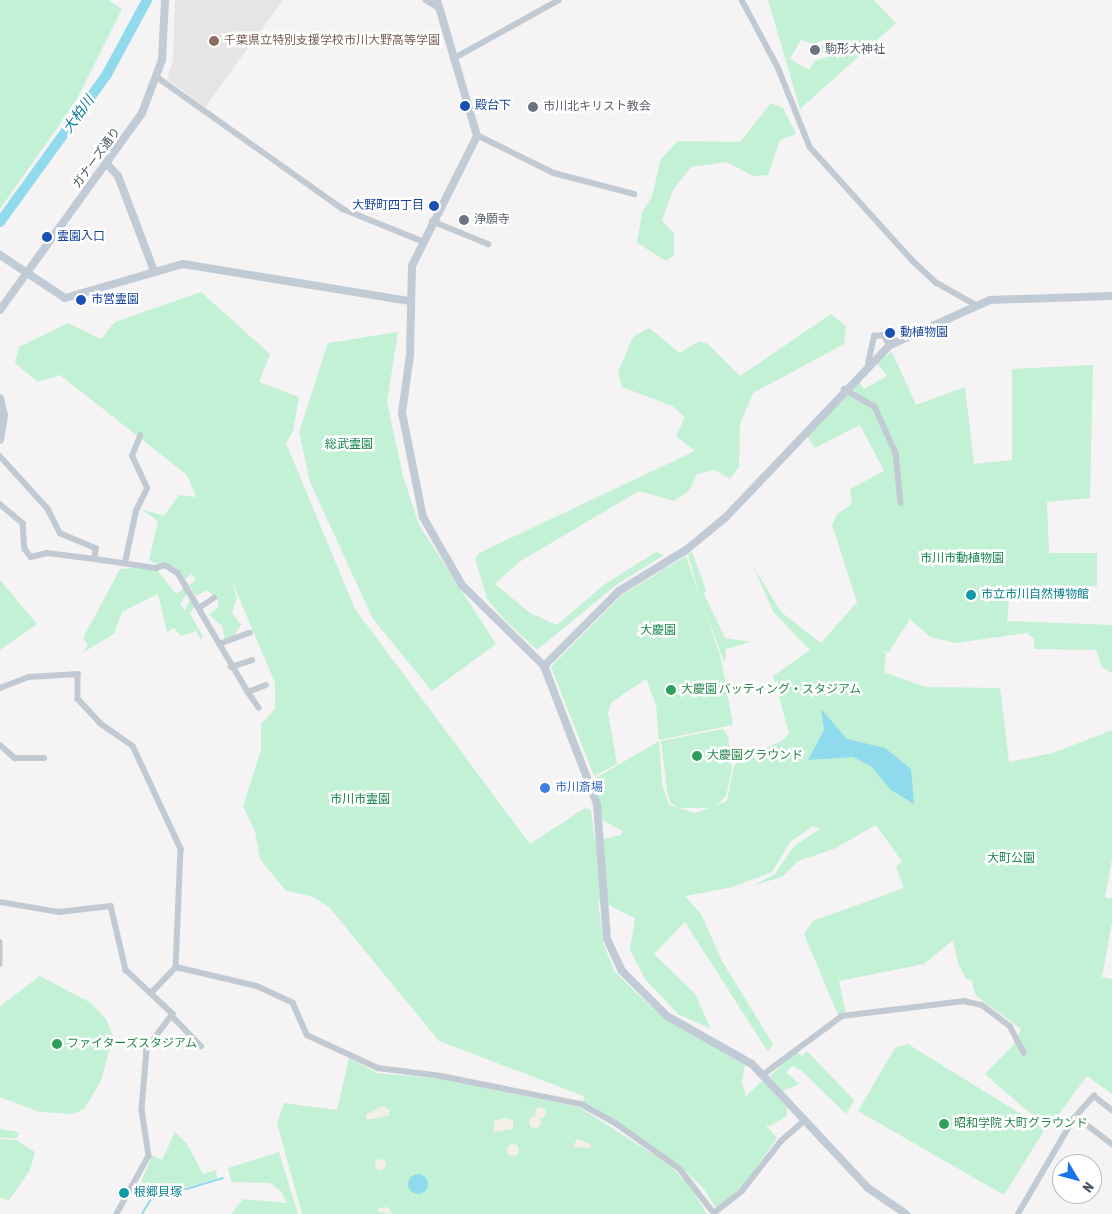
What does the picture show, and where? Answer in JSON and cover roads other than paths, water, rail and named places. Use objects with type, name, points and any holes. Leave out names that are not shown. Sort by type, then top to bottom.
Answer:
[{"type":"street","name":"ガナーズ通り","points":[[0,310],[142,113],[158,76],[164,46],[165,0]]},
{"type":"street","points":[[426,0],[437,4],[477,135],[472,153],[431,221],[412,266],[410,355],[402,413],[418,504],[458,579],[544,666],[597,804],[612,956],[667,1016],[740,1054],[764,1074],[868,1188],[906,1214]]},
{"type":"street","points":[[453,58],[559,0]]},
{"type":"street","points":[[742,0],[778,67],[810,147],[912,260],[937,283],[976,304]]},
{"type":"street","points":[[158,76],[343,209],[422,241]]},
{"type":"street","points":[[477,135],[554,173],[634,194]]},
{"type":"street","points":[[107,164],[118,176],[154,271]]},
{"type":"street","points":[[431,221],[488,244]]},
{"type":"street","points":[[0,255],[26,274],[65,298],[154,271],[191,264],[410,301]]},
{"type":"street","points":[[544,666],[619,591],[686,550],[726,518],[868,363],[890,345],[976,304],[1015,296],[1112,296]]},
{"type":"street","points":[[868,363],[874,336],[882,334],[890,345]]},
{"type":"street","points":[[844,389],[875,407],[896,453],[901,503]]},
{"type":"street","points":[[0,398],[4,415],[0,440]]},
{"type":"street","points":[[125,563],[136,511],[147,488],[132,456],[140,436]]},
{"type":"street","points":[[0,456],[48,509],[60,533],[96,548],[95,559]]},
{"type":"street","points":[[0,504],[23,523],[25,549],[31,557],[47,553],[125,563],[167,566],[178,573],[231,667],[259,708]]},
{"type":"street","points":[[199,608],[214,598]]},
{"type":"street","points":[[219,644],[250,634]]},
{"type":"street","points":[[231,667],[252,660]]},
{"type":"street","points":[[0,688],[30,676],[78,674],[78,699],[100,723],[133,746],[181,849],[176,968],[152,992]]},
{"type":"street","points":[[248,692],[266,685]]},
{"type":"street","points":[[0,745],[15,758],[44,758]]},
{"type":"street","points":[[0,902],[59,912],[111,906],[126,970],[152,992],[201,1046]]},
{"type":"street","points":[[0,942],[0,964]]},
{"type":"street","points":[[176,968],[273,990],[293,1003],[308,1035],[378,1068],[441,1076],[581,1104],[617,1124],[679,1168],[714,1213],[742,1191],[781,1141],[805,1120]]},
{"type":"street","points":[[764,1074],[842,1016],[964,1001],[982,1005],[1010,1026],[1024,1052]]},
{"type":"street","points":[[117,1214],[149,1156],[142,1110],[147,1049],[174,1018]]},
{"type":"street","points":[[1018,1214],[1041,1177],[1043,1166],[1094,1096],[1112,1110]]},
{"type":"street","points":[[1078,1118],[1112,1144]]},
{"type":"water","points":[[821,709],[847,739],[885,748],[911,769],[914,804],[891,790],[871,766],[853,757],[808,760],[824,730]]},
{"type":"water","points":[[414,1174],[422,1174],[428,1180],[428,1188],[422,1194],[414,1194],[408,1188],[408,1180]]},
{"type":"waterway","name":"大柏川","points":[[0,222],[107,74],[147,0]]},
{"type":"waterway","points":[[142,1214],[150,1200],[223,1178]]},
{"type":"place","name":"千葉県立特別支援学校市川大野高等学園","points":[[214,41]]},
{"type":"place","name":"駒形大神社","points":[[815,50]]},
{"type":"place","name":"殿台下","points":[[465,106]]},
{"type":"place","name":"市川北キリスト教会","points":[[533,107]]},
{"type":"place","name":"大野町四丁目","points":[[434,206]]},
{"type":"place","name":"浄願寺","points":[[464,220]]},
{"type":"place","name":"霊園入口","points":[[47,237]]},
{"type":"place","name":"市営霊園","points":[[81,300]]},
{"type":"place","name":"動植物園","points":[[890,333]]},
{"type":"place","name":"市立市川自然博物館","points":[[971,595]]},
{"type":"place","name":"大慶園 バッティング・スタジアム","points":[[671,690]]},
{"type":"place","name":"大慶園グラウンド","points":[[697,756]]},
{"type":"place","name":"市川斎場","points":[[545,788]]},
{"type":"place","name":"ファイターズスタジアム","points":[[57,1044]]},
{"type":"place","name":"昭和学院 大町グラウンド","points":[[944,1124]]},
{"type":"place","name":"根郷貝塚","points":[[124,1193]]},
{"type":"park label","name":"総武霊園","points":[[349,445]]},
{"type":"park label","name":"市川市動植物園","points":[[962,559]]},
{"type":"park label","name":"大慶園","points":[[658,631]]},
{"type":"park label","name":"市川市霊園","points":[[360,800]]},
{"type":"park label","name":"大町公園","points":[[1011,859]]}]
